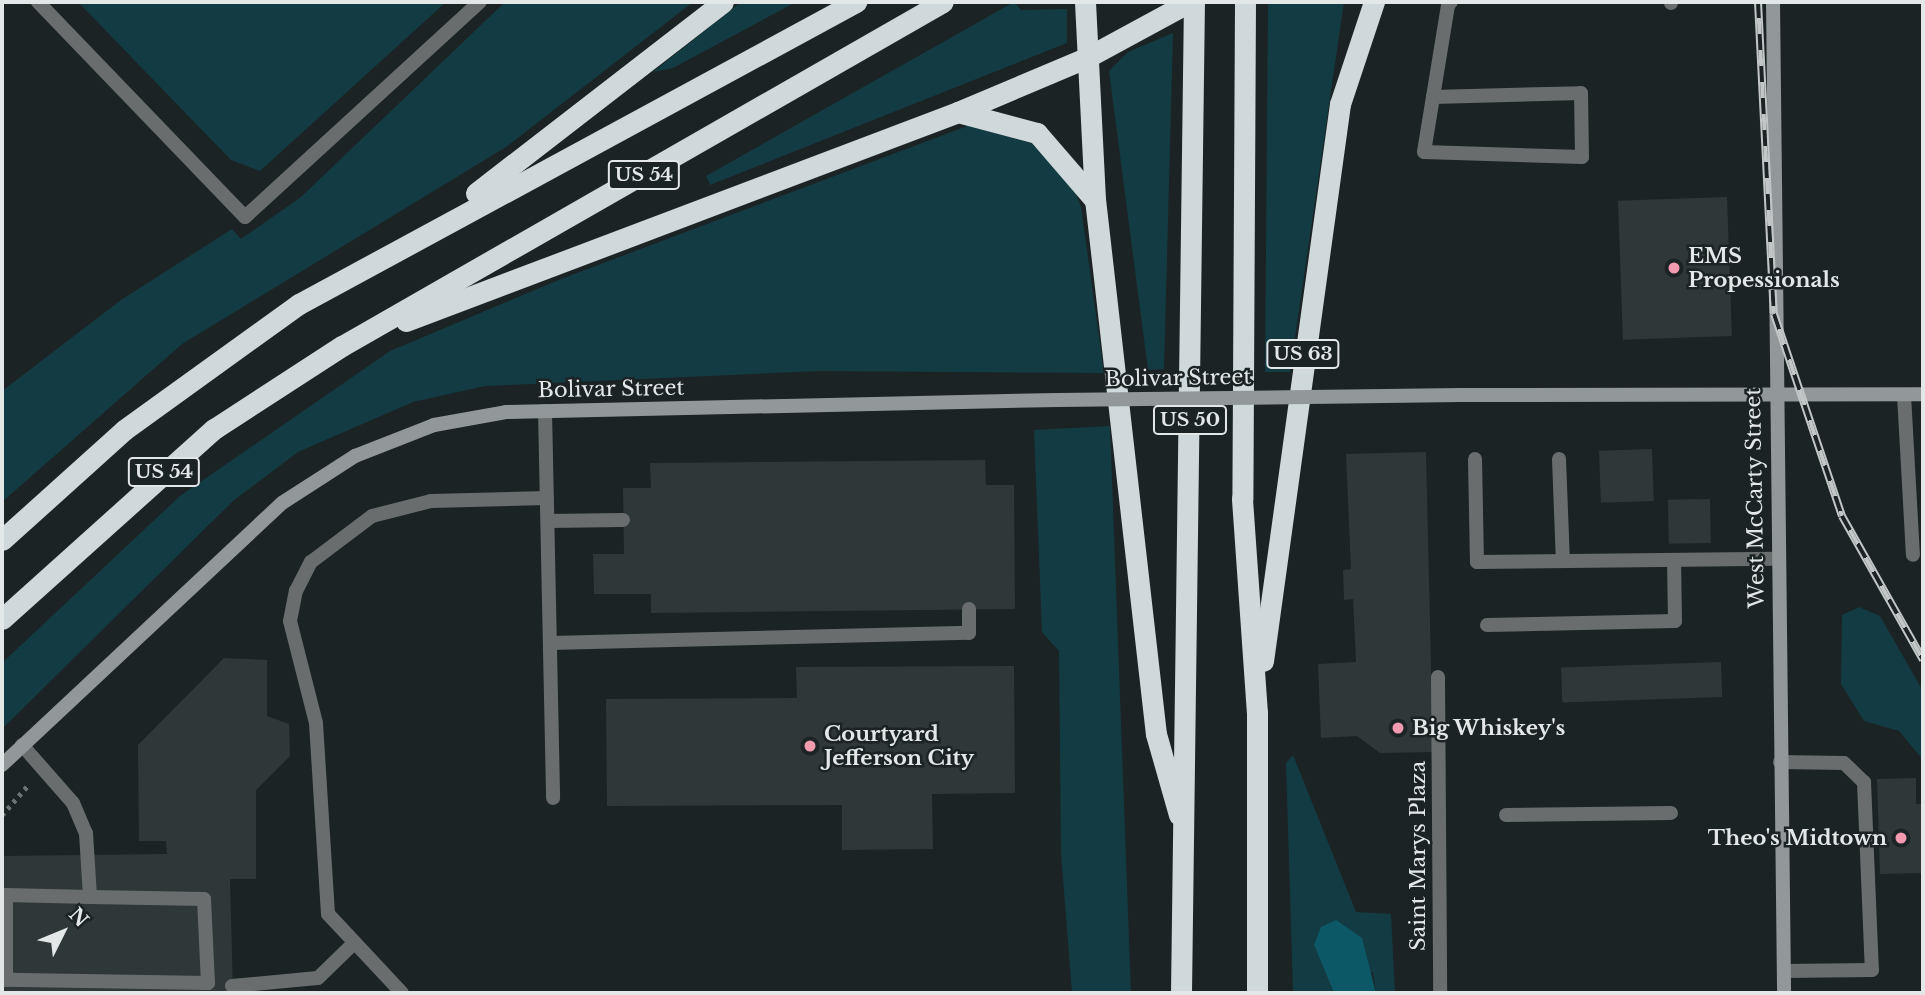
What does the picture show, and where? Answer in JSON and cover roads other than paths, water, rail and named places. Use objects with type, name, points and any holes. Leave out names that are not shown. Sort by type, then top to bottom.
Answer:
[{"type":"highway","points":[[427,230],[723,2]]},
{"type":"highway","name":"US 54","points":[[2,540],[204,369],[427,230],[856,2]]},
{"type":"highway","name":"US 54","points":[[2,619],[214,429],[342,346],[943,2]]},
{"type":"highway","points":[[1085,2],[1095,199],[1156,734],[1185,838]]},
{"type":"highway","name":"US 50","points":[[1245,2],[1242,499],[1257,712],[1257,993]]},
{"type":"highway","name":"US 63","points":[[1257,712],[1340,104],[1374,2]]},
{"type":"highway","points":[[342,346],[958,112],[1086,58],[1186,4]]},
{"type":"highway","name":"US 50","points":[[1181,993],[1185,838],[1186,4]]},
{"type":"highway","points":[[958,112],[1037,133],[1095,199]]},
{"type":"street","name":"West McCarty Street","points":[[1773,2],[1774,394],[1784,993]]},
{"type":"street","name":"Bolivar Street","points":[[2,765],[282,503],[355,456],[434,425],[545,411],[1058,400],[1461,395],[1923,394]]},
{"type":"lane","points":[[38,2],[245,216],[480,2]]},
{"type":"lane","points":[[1433,97],[1581,93],[1582,157],[1424,152],[1433,97],[1451,2]]},
{"type":"lane","points":[[1904,394],[1913,555]]},
{"type":"lane","points":[[545,411],[554,798]]},
{"type":"lane","points":[[1559,458],[1563,561]]},
{"type":"lane","points":[[1475,459],[1477,562],[1777,559]]},
{"type":"lane","points":[[402,993],[352,945],[328,914],[316,723],[290,621],[296,591],[311,562],[372,516],[431,501],[547,498]]},
{"type":"lane","points":[[548,521],[623,520]]},
{"type":"lane","points":[[1487,625],[1675,621],[1674,561]]},
{"type":"lane","points":[[551,643],[969,633],[969,609]]},
{"type":"lane","name":"Saint Marys Plaza","points":[[1438,677],[1440,993]]},
{"type":"lane","points":[[22,745],[72,803],[86,833],[90,897]]},
{"type":"lane","points":[[1780,762],[1844,763],[1864,782],[1872,970],[1784,971]]},
{"type":"lane","points":[[1506,815],[1671,813]]},
{"type":"lane","points":[[4,895],[204,899],[208,983],[6,980],[4,895]]},
{"type":"lane","points":[[232,986],[318,978],[352,945]]},
{"type":"railway","points":[[1758,2],[1774,314],[1842,516],[1923,660]]},
{"type":"place","name":"EMS Propessionals","points":[[1674,268]]},
{"type":"place","name":"Big Whiskey's","points":[[1398,728]]},
{"type":"place","name":"Courtyard Jefferson City","points":[[810,746]]},
{"type":"place","name":"Theo's Midtown","points":[[1901,838]]}]
